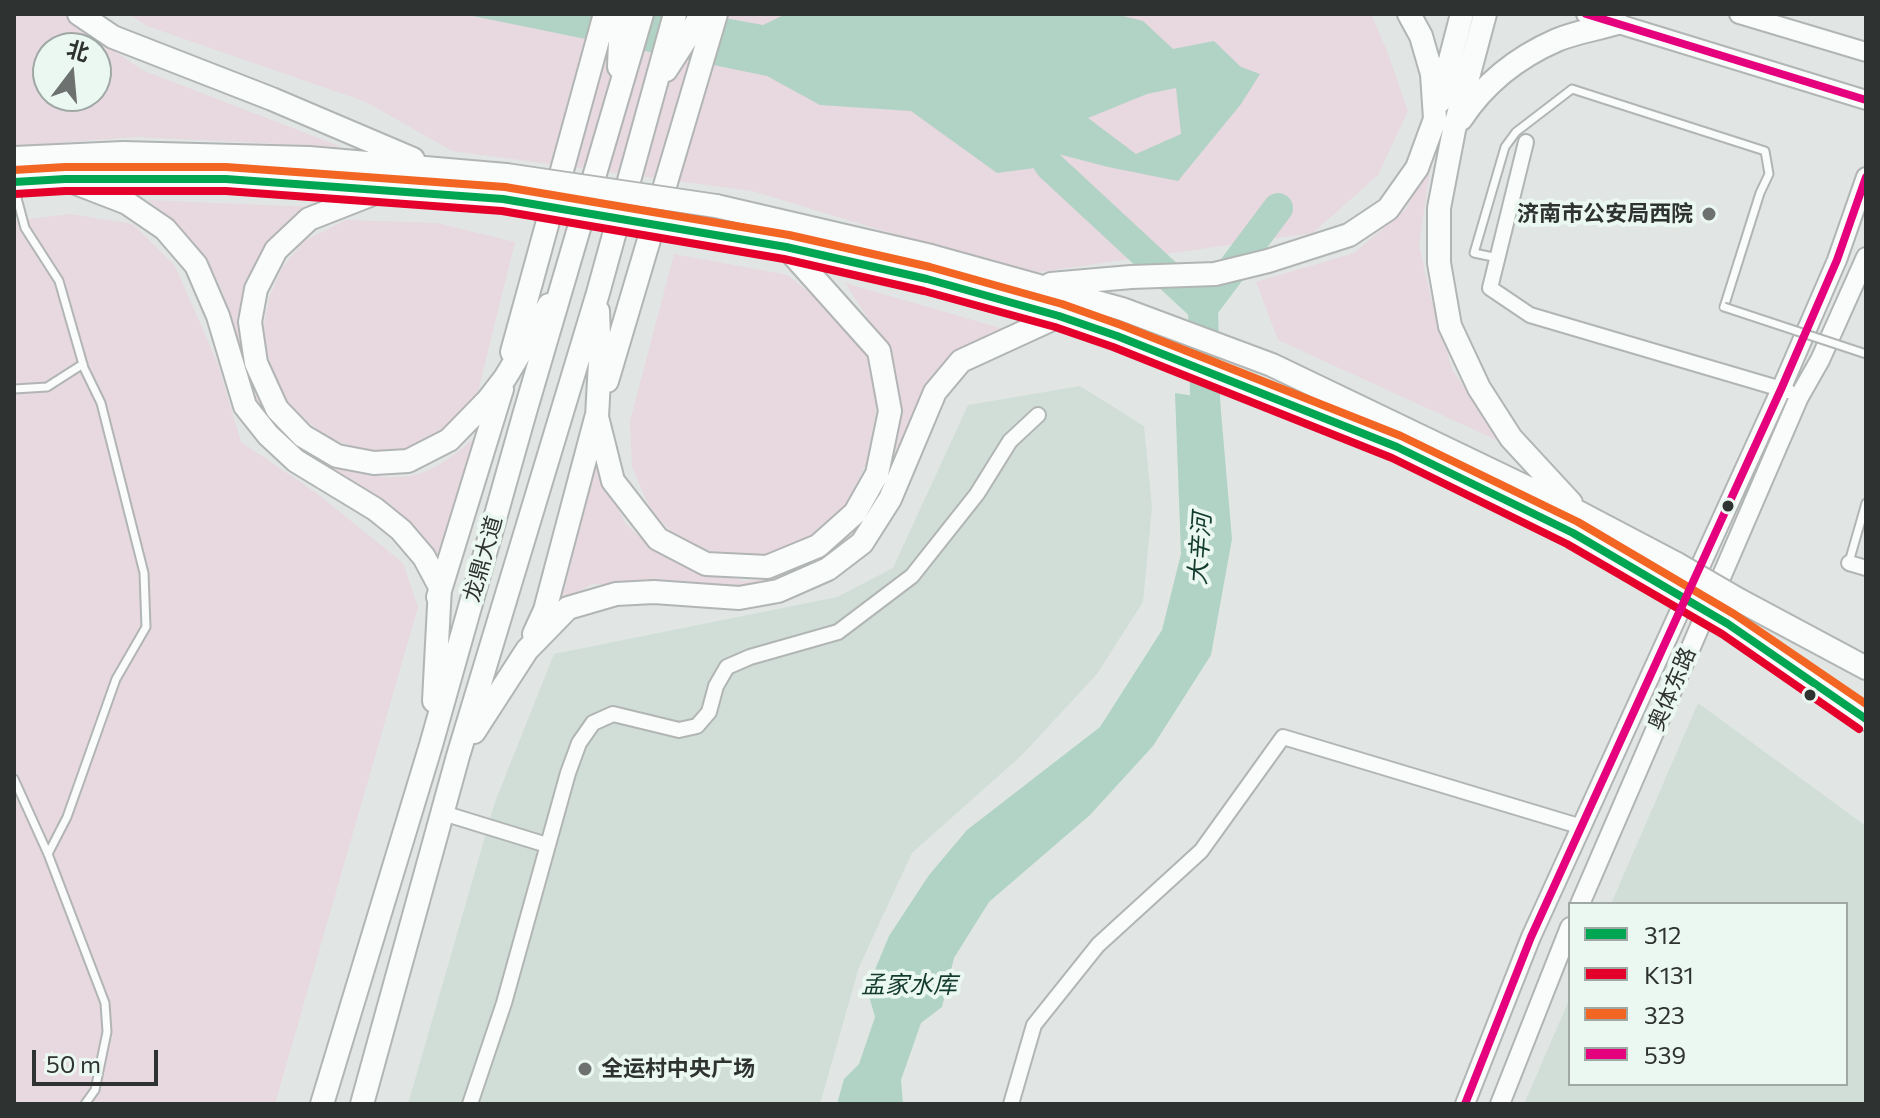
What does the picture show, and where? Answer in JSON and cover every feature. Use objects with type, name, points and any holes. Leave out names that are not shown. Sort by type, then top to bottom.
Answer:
[{"type":"main road","points":[[79,14],[113,37],[272,99],[432,167]]},
{"type":"main road","points":[[438,598],[505,378],[605,14]]},
{"type":"main road","points":[[621,14],[623,71]]},
{"type":"main road","name":"龙鼎大道","points":[[322,1104],[431,745],[623,71],[642,14]]},
{"type":"main road","name":"龙鼎大道","points":[[362,1104],[458,756],[665,64],[675,14]]},
{"type":"main road","points":[[665,64],[702,14]]},
{"type":"main road","points":[[458,756],[527,650],[545,610],[597,417],[716,14]]},
{"type":"main road","points":[[1409,14],[1421,36],[1445,124]]},
{"type":"main road","points":[[1462,14],[1445,124],[1439,208],[1439,263],[1450,326],[1479,388],[1511,438],[1580,513]]},
{"type":"main road","points":[[1035,286],[1131,277],[1215,274],[1349,235],[1388,209],[1445,124],[1485,14]]},
{"type":"main road","points":[[1586,14],[1866,100]]},
{"type":"main road","points":[[1739,14],[1866,52]]},
{"type":"main road","points":[[1445,124],[1506,69],[1557,40],[1617,23]]},
{"type":"main road","points":[[14,158],[123,153],[309,158],[432,167],[716,206],[931,256],[1122,309],[1272,365],[1580,513],[1866,668]]},
{"type":"main road","points":[[1465,1104],[1531,937],[1837,260],[1866,177]]},
{"type":"main road","points":[[14,184],[65,179],[226,179],[503,199],[786,247],[927,279],[1059,316],[1117,336],[1410,453],[1573,533],[1728,624],[1866,719]]},
{"type":"main road","points":[[65,179],[127,203],[165,229],[196,265],[218,316],[245,406],[268,435],[296,461],[375,509],[401,530],[424,557],[440,587],[431,745]]},
{"type":"main road","points":[[383,190],[309,219],[276,250],[256,289],[250,322],[256,363],[277,409],[303,436],[337,456],[374,463],[408,461],[449,440],[505,378],[566,277]]},
{"type":"main road","points":[[598,293],[600,361],[597,417],[613,481],[658,539],[706,564],[767,567],[818,546],[855,513],[877,474],[890,411],[879,351],[786,247]]},
{"type":"main road","name":"奥体东路","points":[[1581,902],[1799,397],[1820,360],[1866,257]]},
{"type":"main road","points":[[527,650],[568,608],[616,594],[654,592],[739,598],[778,591],[828,569],[862,543],[890,499],[935,392],[961,361],[1059,316]]},
{"type":"main road","points":[[1500,1104],[1568,932]]},
{"type":"street","points":[[1526,142],[1490,288],[1530,315],[1782,387],[1799,397]]},
{"type":"street","points":[[470,1104],[504,1003],[547,845],[579,743],[593,723],[613,714],[679,730],[697,726],[709,712],[716,686],[727,667],[750,657],[838,632],[912,576],[977,494],[1010,441],[1038,415]]},
{"type":"street","points":[[1849,563],[1866,568]]},
{"type":"street","points":[[1011,1104],[1034,1025],[1098,945],[1201,851],[1283,737],[1582,827]]},
{"type":"street","points":[[443,813],[547,845]]},
{"type":"lane","points":[[1498,258],[1474,253],[1505,147],[1516,132],[1572,89],[1765,151],[1769,174],[1760,193],[1724,307],[1866,354]]},
{"type":"lane","points":[[14,184],[25,228],[59,281],[83,364],[101,403],[144,573],[146,627],[116,679],[67,817],[48,854]]},
{"type":"lane","points":[[14,389],[47,387],[83,364]]},
{"type":"lane","points":[[1849,563],[1866,503]]},
{"type":"lane","points":[[14,779],[48,854],[105,1003],[107,1032],[95,1090],[85,1104]]},
{"type":"shaded area","points":[[14,14],[62,14],[88,32],[32,32],[32,112],[112,112],[112,49],[142,70],[342,147],[136,137],[14,146]]},
{"type":"shaded area","points":[[129,14],[1371,14],[1408,111],[1378,175],[1313,233],[1026,274],[752,191],[452,151],[366,102],[147,26]]},
{"type":"shaded area","points":[[1432,159],[1419,245],[1431,298],[1452,369],[1501,442],[1278,340],[1256,282],[1354,253],[1406,209]]},
{"type":"shaded area","points":[[148,200],[312,207],[251,276],[260,398],[270,417],[304,449],[326,461],[374,476],[397,477],[427,471],[479,434],[440,565],[267,425],[244,380],[228,308],[215,276],[186,235]]},
{"type":"shaded area","points":[[70,214],[133,224],[175,266],[218,364],[241,442],[315,492],[403,563],[418,607],[275,1104],[14,1104],[14,221]]},
{"type":"shaded area","points":[[346,220],[437,223],[515,242],[473,412],[424,446],[374,453],[330,439],[292,410],[273,377],[263,331],[269,298],[282,268],[304,241]]},
{"type":"shaded area","points":[[674,254],[788,275],[839,318],[868,358],[877,404],[867,462],[846,506],[813,535],[763,557],[706,550],[677,537],[651,511],[632,467],[630,421]]},
{"type":"shaded area","points":[[845,283],[1007,330],[958,353],[866,527],[844,549],[775,586],[740,589],[592,584],[561,602],[596,465],[626,524],[670,559],[700,571],[744,581],[780,576],[821,557],[846,535],[899,408],[894,367],[882,340]]},
{"type":"shaded area","name":"全运村中央广场","points":[[1080,386],[1144,426],[1152,507],[1143,602],[1097,674],[1022,755],[912,853],[859,967],[820,1104],[408,1104],[495,802],[554,654],[837,597],[893,568],[968,405]]},
{"type":"shaded area","points":[[1698,703],[1866,826],[1866,1104],[1524,1104],[1568,1003],[1568,1086],[1848,1086],[1848,902],[1612,902]]},
{"type":"water","points":[[463,14],[703,14],[763,25],[786,14],[1115,14],[1143,21],[1173,49],[1214,41],[1241,67],[1260,74],[1241,104],[1178,181],[1039,149],[1050,166],[997,173],[911,111],[820,105],[767,76]],"holes":[[[1176,88],[1181,134],[1136,154],[1088,118],[1147,94]]]},
{"type":"water","name":"孟家水库","points":[[1175,393],[1220,400],[1232,539],[1211,655],[1153,746],[1090,815],[989,902],[954,958],[942,1007],[921,1023],[901,1080],[903,1104],[837,1104],[844,1079],[859,1064],[875,1017],[867,989],[889,936],[929,875],[967,830],[1100,727],[1162,630],[1181,554]]},
{"type":"waterway","name":"大辛河","points":[[1010,103],[1050,166],[1203,308],[1206,437]]},
{"type":"waterway","points":[[1203,308],[1278,208]]},
{"type":"transit line","name":"539","points":[[1586,14],[1866,100]]},
{"type":"transit line","name":"323","points":[[14,170],[226,167],[505,187],[789,235],[930,267],[1062,304],[1401,436],[1578,522],[1734,614],[1866,704]]},
{"type":"transit line","name":"539","points":[[1465,1104],[1531,937],[1837,260],[1866,177]]},
{"type":"transit line","name":"312","points":[[14,182],[226,179],[503,199],[786,247],[927,279],[1059,316],[1397,447],[1573,533],[1728,624],[1866,719]]},
{"type":"transit line","name":"K131","points":[[15,194],[226,191],[502,211],[784,259],[924,291],[1055,327],[1392,458],[1567,544],[1722,634],[1859,729]]},
{"type":"place","name":"济南市公安局西院","points":[[1709,214]]},
{"type":"place","name":"全运村中央广场","points":[[585,1069]]}]
